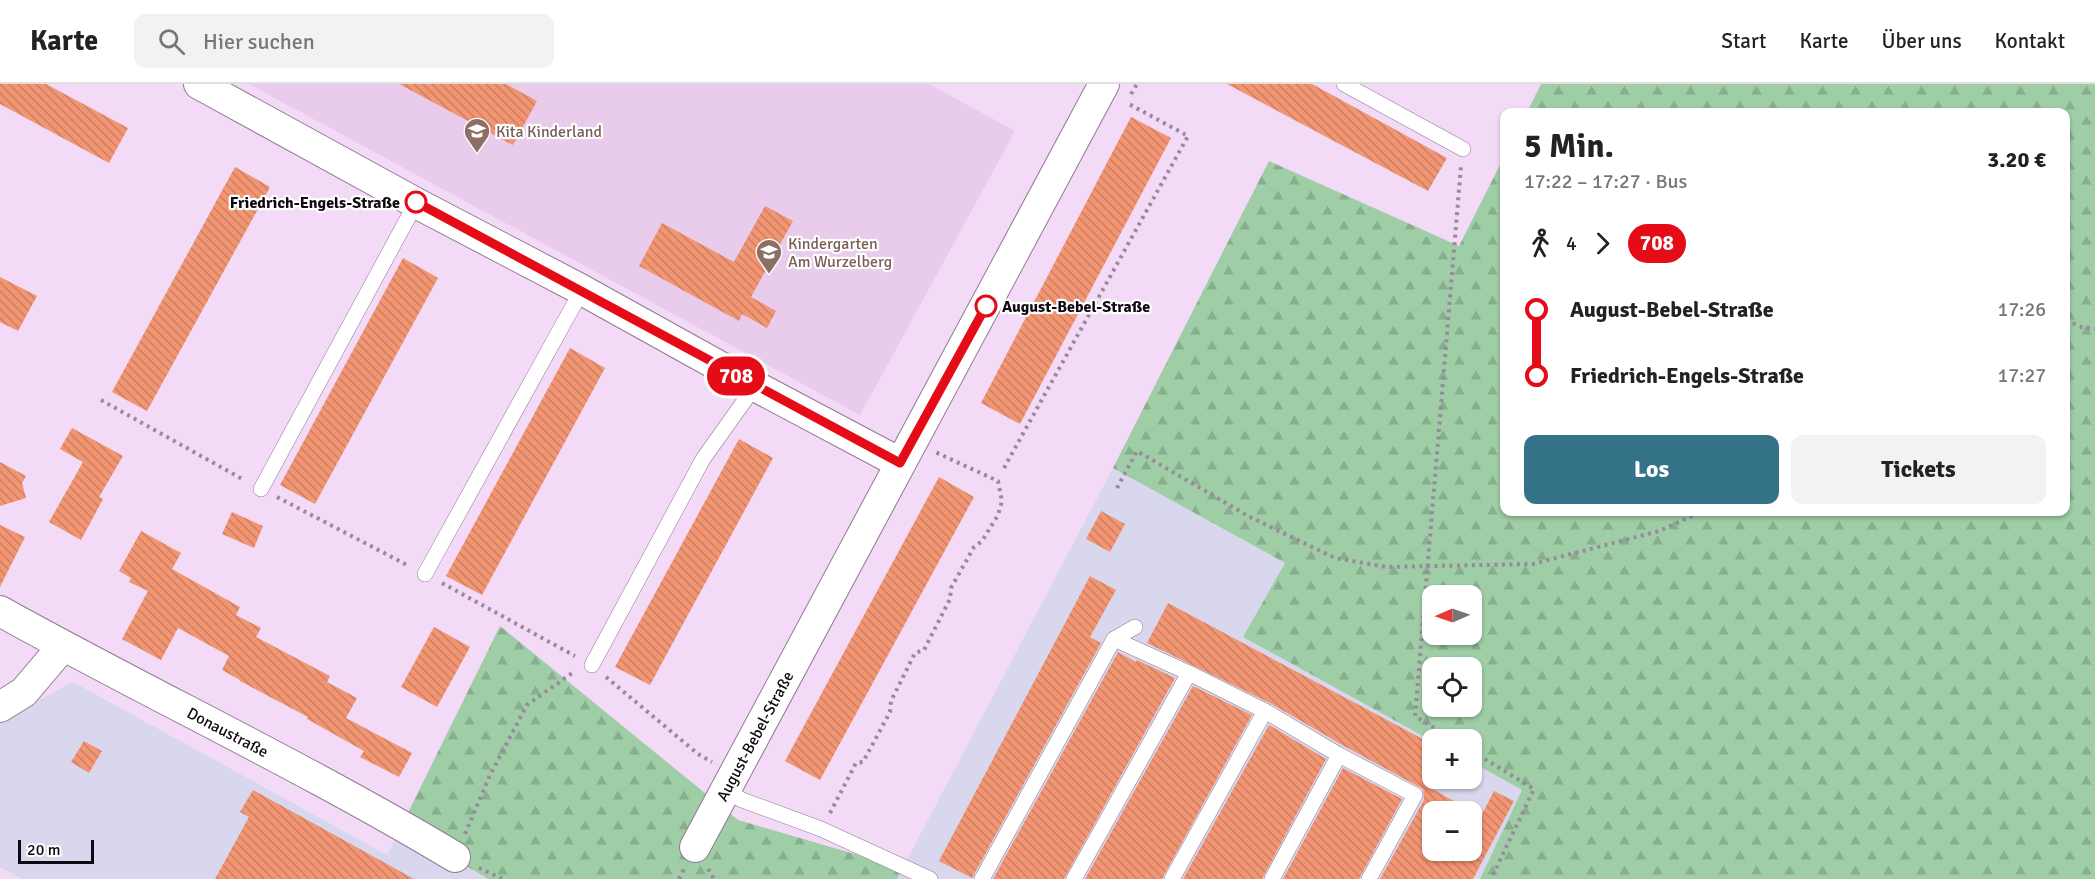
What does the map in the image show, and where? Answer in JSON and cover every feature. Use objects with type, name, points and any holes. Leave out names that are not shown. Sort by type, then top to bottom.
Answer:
[{"type":"street","points":[[199,84],[900,463]]},
{"type":"street","name":"August-Bebel-Straße","points":[[695,847],[1104,84]]},
{"type":"street","name":"Donaustraße","points":[[0,611],[261,748],[386,816],[454,857]]},
{"type":"street","points":[[0,707],[24,692],[63,646]]},
{"type":"lane","points":[[1344,84],[1462,149]]},
{"type":"lane","points":[[261,489],[416,202]]},
{"type":"lane","points":[[425,574],[582,290]]},
{"type":"lane","points":[[592,665],[703,459],[755,386]]},
{"type":"lane","points":[[982,879],[1114,639],[1135,627]]},
{"type":"lane","points":[[1114,639],[1265,711],[1415,795],[1369,879]]},
{"type":"lane","points":[[1074,879],[1188,673]]},
{"type":"lane","points":[[1172,879],[1265,711]]},
{"type":"lane","points":[[1272,879],[1339,754]]},
{"type":"lane","points":[[725,790],[742,800],[821,829],[930,879]]},
{"type":"path","points":[[1004,468],[1188,136],[1126,103]]},
{"type":"path","points":[[1436,729],[1415,716],[1462,149]]},
{"type":"path","points":[[2070,322],[2081,327],[2095,329]]},
{"type":"path","points":[[821,829],[856,763],[863,762],[890,712],[891,701],[915,653],[924,650],[950,599],[951,588],[974,547],[982,541],[993,524],[1002,501],[998,481],[935,451]]},
{"type":"path","points":[[1117,488],[1137,451],[1248,516],[1335,558],[1386,567],[1533,564],[1659,531],[1692,516]]},
{"type":"path","points":[[503,879],[454,857],[490,775],[527,705],[581,667],[592,665]]},
{"type":"path","points":[[1482,757],[1534,789],[1491,879]]},
{"type":"shaded area","name":"Kindergarten Am Wurzelberg","points":[[249,84],[929,84],[1015,131],[860,415]]},
{"type":"shaded area","points":[[1113,468],[1285,563],[1244,637],[1422,735],[1422,789],[1482,789],[1482,767],[1523,790],[1480,879],[897,879]]},
{"type":"shaded area","points":[[73,682],[387,855],[401,827],[487,879],[22,879],[0,867],[0,721]]},
{"type":"green space","points":[[1541,84],[2095,84],[2095,879],[1480,879],[1522,790],[1482,768],[1482,729],[1422,729],[1422,735],[1243,637],[1285,563],[1113,468],[1269,161],[1459,246],[1500,165],[1500,516],[2070,516],[2070,108],[1529,108]]},
{"type":"green space","points":[[500,626],[738,820],[903,868],[897,879],[488,879],[401,827]]},
{"type":"building","points":[[0,84],[46,84],[128,128],[109,163],[0,104]]},
{"type":"building","points":[[399,84],[506,84],[537,101],[513,145]]},
{"type":"building","points":[[1227,84],[1312,84],[1447,158],[1428,191]]},
{"type":"building","points":[[1131,117],[1171,138],[1020,424],[981,403]]},
{"type":"building","points":[[235,167],[270,187],[147,411],[112,392]]},
{"type":"building","points":[[765,206],[793,221],[751,297],[776,311],[767,328],[742,314],[739,321],[639,266],[662,223],[734,262]]},
{"type":"building","points":[[403,258],[438,278],[315,504],[280,485]]},
{"type":"building","points":[[0,277],[37,296],[18,331],[0,322]]},
{"type":"building","points":[[570,348],[605,368],[482,595],[446,576]]},
{"type":"building","points":[[72,428],[123,456],[99,497],[103,499],[81,540],[49,522],[83,462],[60,449]]},
{"type":"building","points":[[739,439],[773,458],[650,685],[615,667]]},
{"type":"building","points":[[0,462],[26,476],[22,483],[26,498],[0,506]]},
{"type":"building","points":[[939,477],[974,497],[820,780],[785,761]]},
{"type":"building","points":[[1101,511],[1125,524],[1110,552],[1086,539]]},
{"type":"building","points":[[232,512],[263,526],[254,548],[222,534]]},
{"type":"building","points":[[0,525],[25,537],[0,587]]},
{"type":"building","points":[[141,531],[181,553],[172,569],[240,607],[236,615],[261,628],[256,637],[330,676],[327,682],[357,698],[346,718],[412,753],[399,777],[360,757],[364,751],[307,719],[308,717],[222,670],[229,656],[178,628],[161,660],[122,639],[148,591],[129,582],[131,578],[119,571]]},
{"type":"building","points":[[1090,576],[1116,590],[1090,637],[1101,643],[972,878],[939,861]]},
{"type":"building","points":[[1168,603],[1422,739],[1422,788],[1344,746],[1270,703],[1147,643]]},
{"type":"building","points":[[434,627],[470,647],[437,707],[401,687]]},
{"type":"building","points":[[1118,652],[1175,678],[1064,879],[993,879]]},
{"type":"building","points":[[1193,686],[1252,715],[1162,879],[1085,879]]},
{"type":"building","points":[[1269,725],[1326,759],[1262,879],[1183,879]]},
{"type":"building","points":[[84,741],[102,751],[89,773],[71,762]]},
{"type":"building","points":[[1343,768],[1402,799],[1359,879],[1283,879]]},
{"type":"building","points":[[1423,789],[1432,789],[1454,801],[1423,801]]},
{"type":"building","points":[[253,790],[414,879],[215,879],[249,817],[240,812]]},
{"type":"building","points":[[1494,791],[1514,801],[1473,879],[1380,879],[1422,804],[1422,861],[1482,861],[1482,814]]},
{"type":"bus line","name":"708","points":[[416,202],[900,463],[986,306]]},
{"type":"place","name":"Kita Kinderland","points":[[477,154]]},
{"type":"place","name":"Friedrich-Engels-Straße","points":[[416,202]]},
{"type":"place","name":"Kindergarten Am Wurzelberg","points":[[769,275]]},
{"type":"place","name":"August-Bebel-Straße","points":[[986,306]]}]
